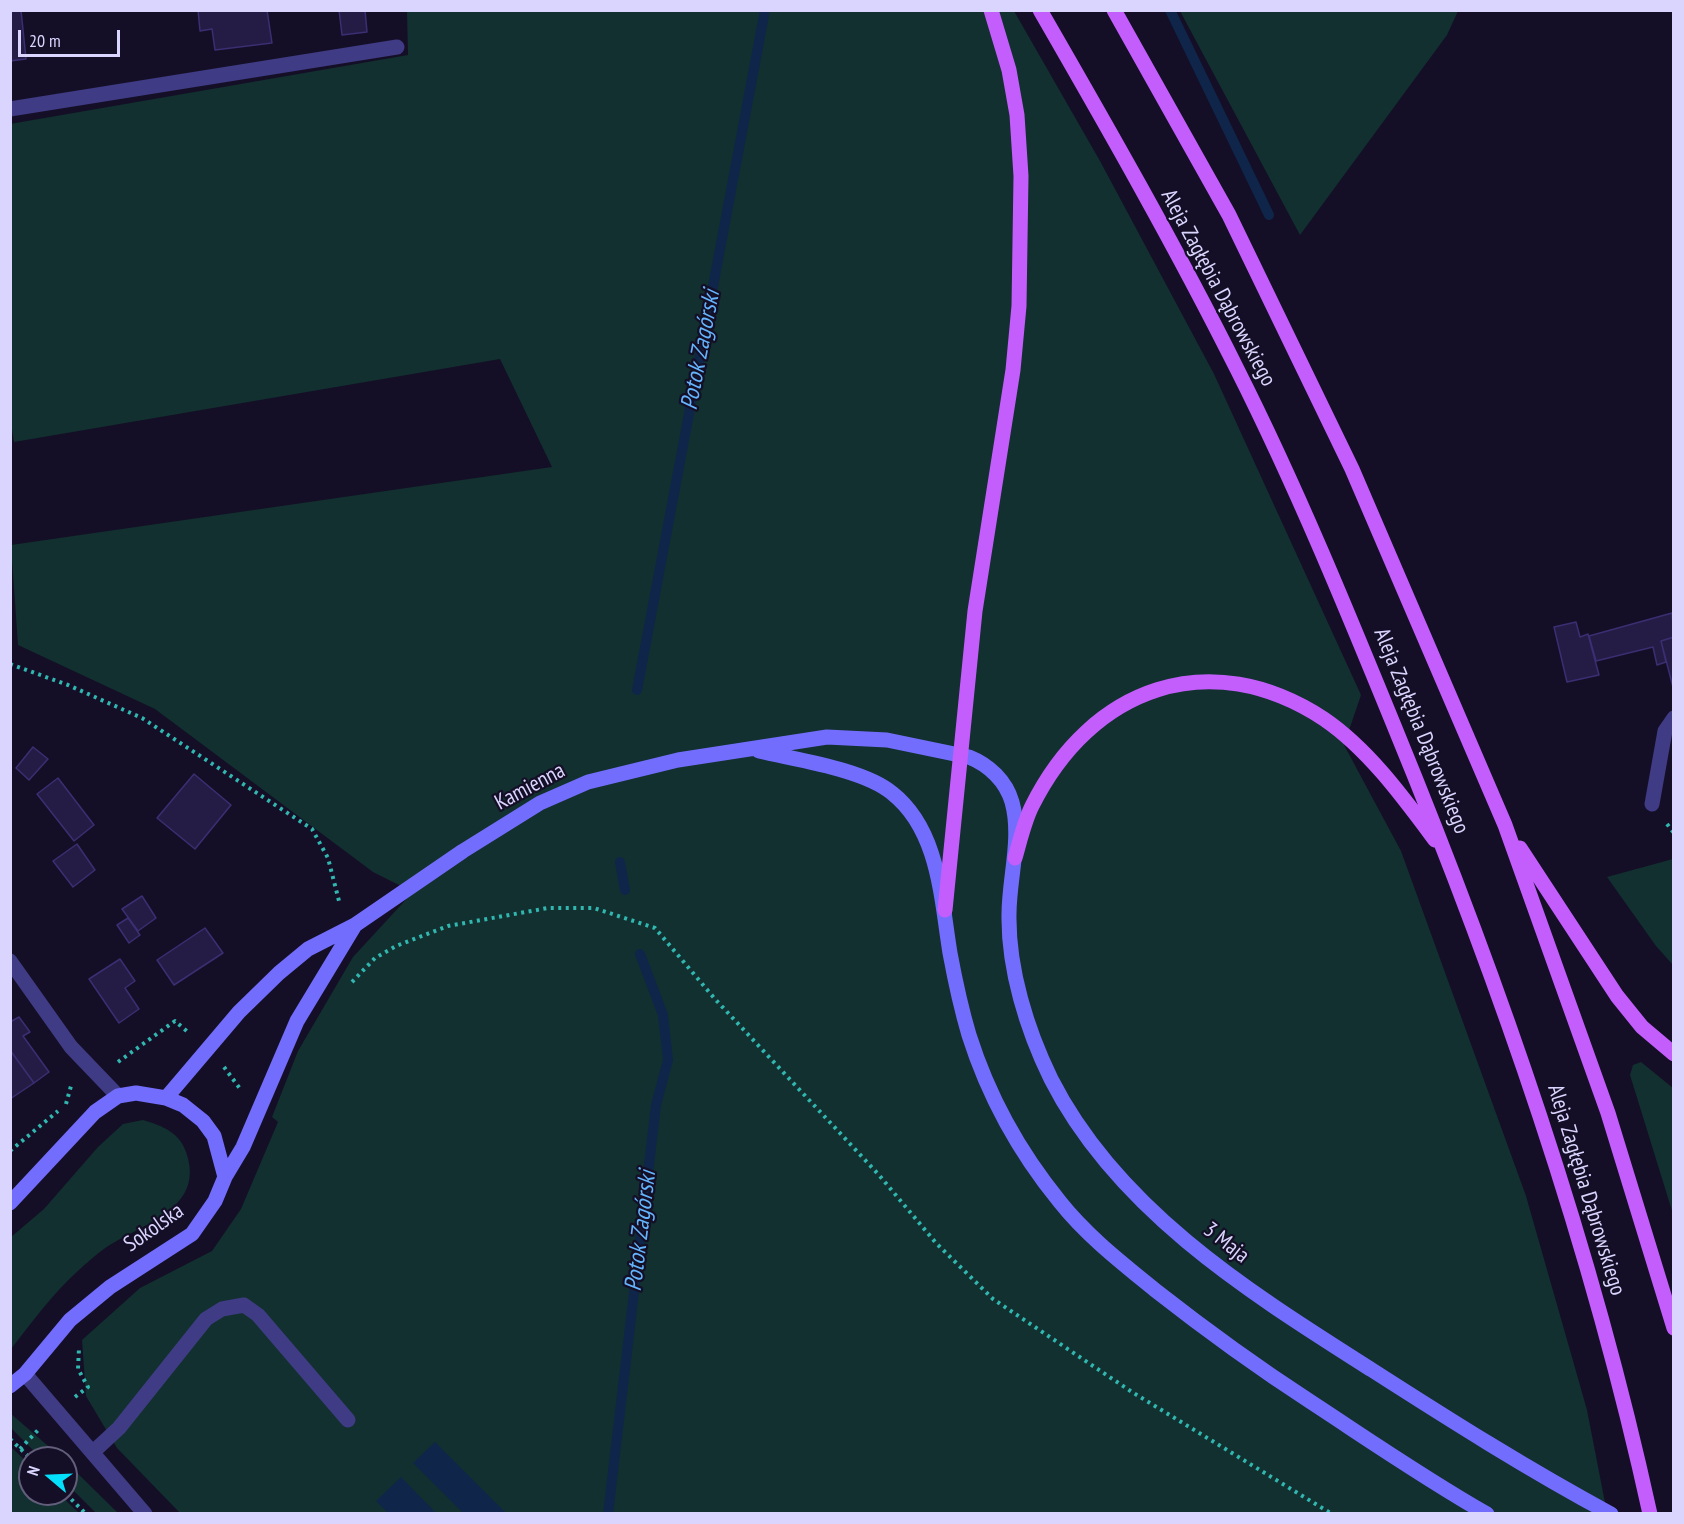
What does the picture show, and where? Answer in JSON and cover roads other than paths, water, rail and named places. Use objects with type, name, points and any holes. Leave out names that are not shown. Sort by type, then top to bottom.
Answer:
[{"type":"main road","points":[[945,910],[976,603],[1013,370],[1020,285],[1021,176],[1017,115],[1009,70],[992,10]]},
{"type":"main road","name":"Aleja Zagłębia Dąbrowskiego","points":[[1040,10],[1120,149],[1238,370],[1340,593],[1449,859],[1511,1027],[1562,1182],[1608,1339],[1650,1514]]},
{"type":"main road","name":"Aleja Zagłębia Dąbrowskiego","points":[[1114,10],[1229,215],[1347,459],[1505,825],[1608,1113],[1674,1328]]},
{"type":"main road","points":[[1015,858],[1030,809],[1056,765],[1075,744],[1120,707],[1142,696],[1163,687],[1206,680],[1254,686],[1292,701],[1326,721],[1365,754],[1416,814],[1449,859]]},
{"type":"main road","points":[[1505,825],[1617,996],[1642,1027],[1674,1054]]},
{"type":"street","points":[[10,109],[397,47]]},
{"type":"street","points":[[1652,804],[1665,731],[1674,718]]},
{"type":"street","name":"Kamienna","points":[[166,1098],[239,1012],[279,972],[308,950],[355,925],[463,851],[540,803],[578,786],[678,760],[827,737],[887,740],[962,756]]},
{"type":"street","name":"Kamienna","points":[[752,749],[870,778],[908,806],[929,846],[945,910]]},
{"type":"street","name":"3 Maja","points":[[962,756],[979,761],[1004,783],[1013,805],[1015,858],[1009,915],[1020,993],[1051,1078],[1090,1143],[1156,1214],[1244,1286],[1397,1386],[1611,1514]]},
{"type":"street","points":[[945,910],[955,978],[977,1061],[1002,1115],[1030,1162],[1060,1203],[1089,1233],[1134,1273],[1227,1345],[1369,1440],[1487,1514]]},
{"type":"street","name":"Kamienna","points":[[225,1177],[243,1147],[297,1021],[355,925]]},
{"type":"street","points":[[10,961],[71,1047],[118,1096]]},
{"type":"street","points":[[10,1203],[69,1143],[82,1123],[118,1096],[136,1093],[166,1098],[183,1105],[203,1121],[214,1136],[225,1177]]},
{"type":"street","name":"Sokolska","points":[[10,1386],[25,1374],[70,1320],[119,1280],[192,1234],[216,1201],[225,1177]]},
{"type":"street","points":[[93,1452],[119,1428],[206,1319],[222,1309],[244,1305],[258,1315],[348,1420]]},
{"type":"street","points":[[25,1374],[145,1514]]},
{"type":"water","points":[[435,1442],[506,1513],[463,1513],[413,1463]]},
{"type":"water","points":[[401,1477],[436,1513],[388,1513],[376,1501]]},
{"type":"waterway","name":"Potok Zagórski","points":[[637,690],[765,10]]},
{"type":"waterway","points":[[1170,10],[1269,215]]},
{"type":"waterway","name":"Potok Zagórski","points":[[620,862],[625,890]]},
{"type":"waterway","name":"Potok Zagórski","points":[[608,1514],[656,1105],[668,1060],[663,1015],[640,954]]}]
